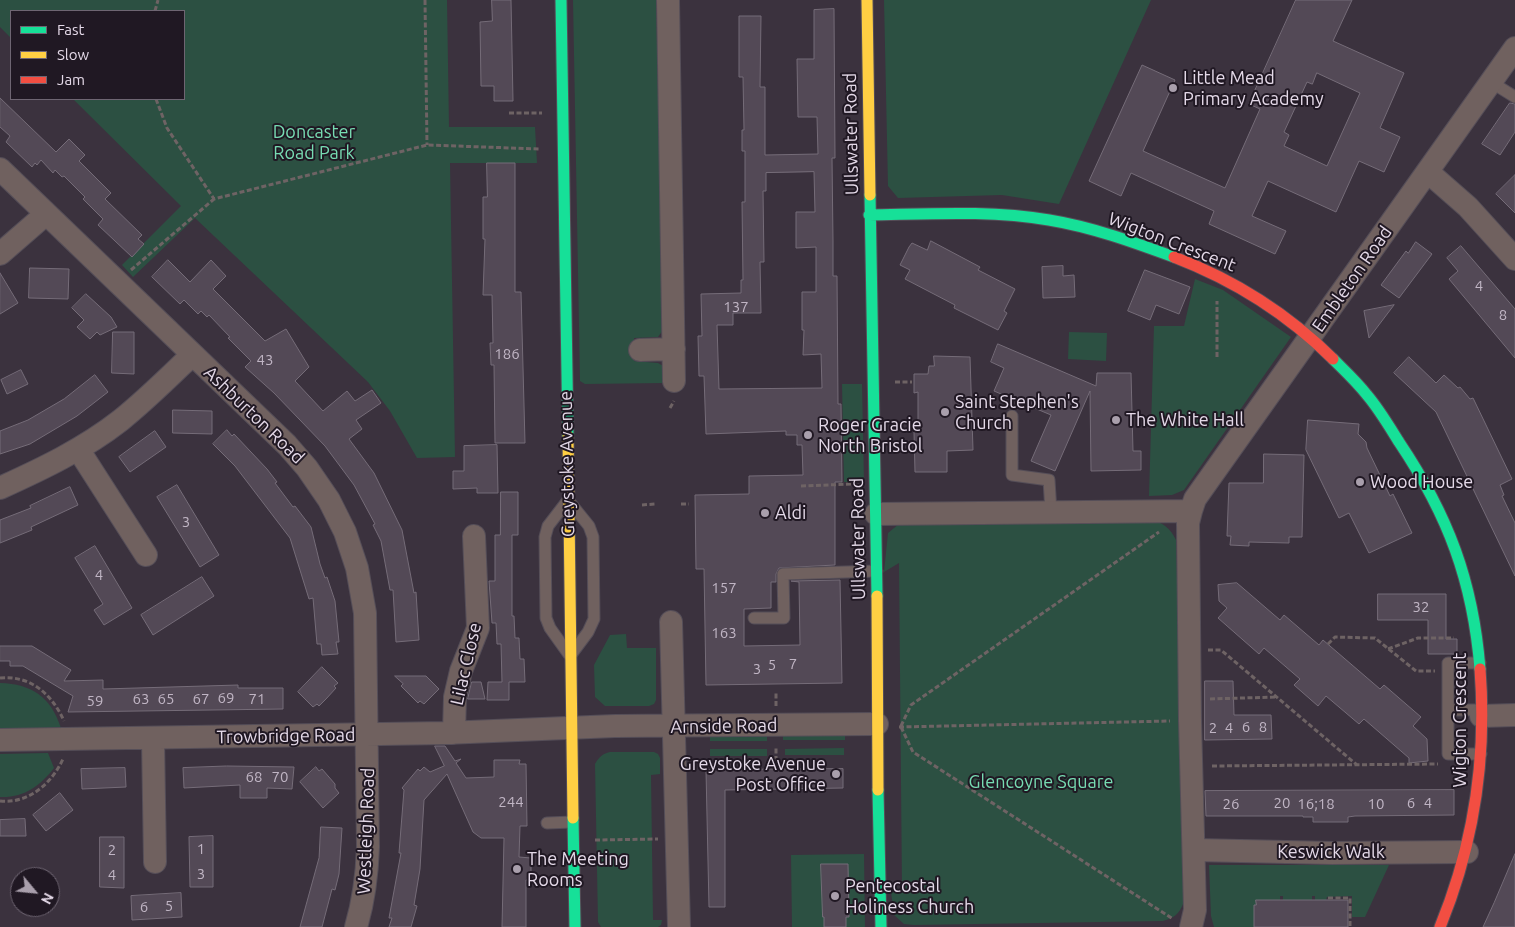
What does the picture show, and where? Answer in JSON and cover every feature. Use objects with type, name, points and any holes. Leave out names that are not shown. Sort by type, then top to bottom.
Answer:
[{"type":"street","name":"Greystoke Avenue","points":[[561,0],[575,927]]},
{"type":"street","points":[[668,0],[674,381]]},
{"type":"street","name":"Ullswater Road","points":[[867,0],[869,215],[877,571],[876,724],[881,927]]},
{"type":"street","name":"Embleton Road","points":[[1191,511],[1195,499],[1515,48]]},
{"type":"street","name":"Ashburton Road","points":[[0,169],[287,445],[307,468],[329,500],[345,532],[357,568],[365,613],[368,734]]},
{"type":"street","points":[[1428,172],[1468,207],[1515,258]]},
{"type":"street","points":[[0,254],[46,214]]},
{"type":"street","name":"Wigton Crescent","points":[[869,215],[992,214],[1048,220],[1098,231],[1167,254],[1213,273],[1246,291],[1311,338],[1364,391],[1431,492],[1453,543],[1471,600],[1478,638],[1481,754],[1477,800],[1466,852],[1451,902],[1440,927]]},
{"type":"street","points":[[640,350],[674,349]]},
{"type":"street","points":[[0,488],[26,477],[78,449],[120,420],[192,355]]},
{"type":"street","points":[[78,449],[146,555]]},
{"type":"street","points":[[876,514],[1191,511],[1188,523],[1195,910],[1183,924]]},
{"type":"street","name":"Lilac Close","points":[[448,738],[461,671],[478,628],[474,536]]},
{"type":"street","points":[[671,622],[679,927]]},
{"type":"street","points":[[1481,713],[1515,715]]},
{"type":"street","name":"Arnside Road","points":[[572,729],[608,726],[876,724]]},
{"type":"street","name":"Trowbridge Road","points":[[0,740],[154,739],[368,734],[448,738],[572,729]]},
{"type":"street","name":"Westleigh Road","points":[[356,927],[367,879],[368,734]]},
{"type":"street","points":[[154,739],[155,862]]},
{"type":"street","name":"Keswick Walk","points":[[1194,850],[1332,853],[1466,852]]},
{"type":"lane","points":[[1491,82],[1515,96]]},
{"type":"lane","points":[[1012,416],[1012,475],[1049,480],[1051,512]]},
{"type":"lane","points":[[568,500],[589,526],[593,536],[594,619],[588,632],[570,656],[550,628],[546,618],[545,537],[548,526],[568,500]]},
{"type":"lane","points":[[754,618],[784,618],[782,574],[877,571]]},
{"type":"lane","points":[[1480,663],[1448,663],[1448,754],[1481,754]]},
{"type":"lane","points":[[1448,710],[1481,713]]},
{"type":"lane","points":[[547,823],[573,822]]},
{"type":"path","points":[[425,0],[427,145]]},
{"type":"path","points":[[156,100],[166,128],[214,199]]},
{"type":"path","points":[[509,113],[562,113]]},
{"type":"path","points":[[120,284],[136,266],[214,199],[427,145],[563,150]]},
{"type":"path","points":[[1213,273],[1218,311],[1216,357]]},
{"type":"path","points":[[906,382],[912,382]]},
{"type":"path","points":[[801,486],[875,483]]},
{"type":"path","points":[[642,504],[655,504]]},
{"type":"path","points":[[681,504],[689,504]]},
{"type":"path","points":[[900,727],[911,705],[1191,511]]},
{"type":"path","points":[[1328,644],[1335,637],[1375,638],[1416,671],[1448,672]]},
{"type":"path","points":[[1388,649],[1418,638],[1478,638]]},
{"type":"path","points":[[1190,650],[1221,650],[1357,765]]},
{"type":"path","points":[[0,678],[5,677]]},
{"type":"path","points":[[876,724],[885,727],[900,727],[1190,710],[1277,697]]},
{"type":"path","points":[[900,727],[913,752],[1183,924]]},
{"type":"path","points":[[776,748],[776,761]]},
{"type":"path","points":[[1191,766],[1443,764]]},
{"type":"path","points":[[574,840],[660,839]]},
{"type":"path","points":[[1328,898],[1350,898],[1350,927]]},
{"type":"green space","name":"Doncaster Road Park","points":[[0,0],[447,0],[449,127],[535,127],[537,163],[450,163],[455,457],[417,458],[390,411],[368,382],[195,218],[133,277],[122,265],[181,206],[74,100],[185,100],[185,10],[10,10],[10,37],[0,27]]},
{"type":"green space","points":[[573,0],[656,0],[663,330],[658,337],[634,338],[634,361],[658,363],[665,367],[665,383],[585,384],[580,381]]},
{"type":"green space","points":[[884,0],[1151,0],[1059,204],[1002,195],[898,198],[888,186]]},
{"type":"green space","points":[[1195,279],[1223,290],[1291,337],[1184,490],[1172,495],[1149,496],[1154,326],[1184,326]]},
{"type":"green space","points":[[1069,332],[1107,333],[1106,361],[1068,359]]},
{"type":"green space","points":[[842,384],[862,384],[864,482],[844,482]]},
{"type":"green space","name":"Glencoyne Square","points":[[1151,520],[1166,527],[1176,540],[1184,851],[1183,904],[1180,910],[1173,917],[1163,921],[904,924],[894,915],[890,884],[902,891],[899,563],[884,572],[888,533],[899,524]]},
{"type":"green space","points":[[626,634],[627,648],[656,648],[656,700],[654,704],[649,706],[605,706],[595,697],[594,665],[610,635]]},
{"type":"green space","points":[[0,683],[22,686],[39,694],[52,708],[61,728],[0,728]]},
{"type":"green space","points":[[845,733],[845,740],[783,740],[783,734]]},
{"type":"green space","points":[[767,734],[767,741],[710,741],[710,735]]},
{"type":"green space","points":[[844,748],[844,755],[785,755],[785,749]]},
{"type":"green space","points":[[710,749],[767,749],[767,756],[710,756]]},
{"type":"green space","points":[[610,752],[654,752],[660,758],[660,774],[651,775],[653,920],[662,920],[661,925],[658,927],[601,927],[598,922],[595,764],[601,756]]},
{"type":"green space","points":[[48,753],[54,768],[43,780],[24,793],[0,797],[0,754]]},
{"type":"green space","points":[[864,854],[865,927],[792,927],[791,855]]},
{"type":"green space","points":[[1209,865],[1389,865],[1365,917],[1352,917],[1352,896],[1327,897],[1326,900],[1315,900],[1315,896],[1312,896],[1312,900],[1283,900],[1283,896],[1280,896],[1280,900],[1254,906],[1254,927],[1214,927],[1211,916]]},
{"type":"building","points":[[492,0],[511,0],[513,101],[494,101],[494,86],[481,86],[480,22],[492,21]]},
{"type":"building","points":[[1296,0],[1352,0],[1333,41],[1404,73],[1380,128],[1400,137],[1384,172],[1359,161],[1336,212],[1268,181],[1252,216],[1286,231],[1275,254],[1209,224],[1214,211],[1131,173],[1121,196],[1089,181],[1142,65],[1175,80],[1143,151],[1225,188],[1260,109],[1249,104]],"holes":[[[1317,73],[1360,93],[1327,166],[1284,146],[1289,135],[1284,132],[1307,82],[1312,84]]]},
{"type":"building","points":[[834,9],[835,158],[832,158],[833,276],[837,276],[838,404],[841,404],[842,482],[835,482],[835,565],[779,568],[776,574],[776,582],[771,582],[771,608],[744,609],[744,646],[800,645],[799,582],[791,581],[840,580],[842,683],[706,685],[704,569],[696,569],[695,495],[749,494],[749,476],[803,475],[802,445],[797,445],[797,435],[786,435],[786,431],[706,434],[704,376],[699,376],[698,336],[702,336],[701,294],[741,293],[741,280],[743,280],[742,202],[745,202],[745,151],[742,151],[742,130],[744,130],[743,77],[739,77],[739,16],[761,16],[760,87],[765,87],[765,155],[818,154],[817,117],[798,117],[797,59],[814,59],[814,10]],"holes":[[[814,172],[815,212],[796,212],[796,248],[816,247],[816,292],[802,292],[803,355],[821,354],[822,388],[719,389],[717,325],[733,325],[733,313],[761,313],[760,262],[764,262],[763,191],[766,191],[766,173]]]},
{"type":"building","points":[[0,98],[56,152],[69,139],[85,155],[79,161],[111,193],[105,199],[142,235],[138,239],[144,244],[132,257],[98,225],[103,219],[64,176],[62,177],[55,170],[53,173],[41,160],[32,167],[6,142],[10,136],[0,127]]},
{"type":"building","points":[[1510,103],[1515,104],[1515,132],[1500,155],[1482,144]]},
{"type":"building","points":[[487,163],[515,163],[515,292],[521,292],[525,443],[495,443],[494,365],[491,365],[490,343],[493,343],[492,295],[483,295],[485,239],[483,239],[483,197],[487,197]]},
{"type":"building","points":[[1515,175],[1515,213],[1496,194]]},
{"type":"building","points":[[931,241],[980,267],[978,270],[1015,289],[1004,311],[1007,313],[998,330],[954,308],[955,305],[905,279],[910,270],[900,265],[909,247],[912,243],[927,250]]},
{"type":"building","points":[[1416,242],[1432,254],[1399,298],[1381,285],[1406,251],[1408,253]]},
{"type":"building","points":[[1461,246],[1515,309],[1515,358],[1449,279],[1458,271],[1447,258]]},
{"type":"building","points":[[168,260],[190,282],[211,260],[226,276],[213,289],[265,341],[286,329],[309,367],[295,381],[323,411],[347,391],[355,401],[372,390],[381,403],[356,420],[362,429],[349,439],[374,473],[402,530],[414,593],[416,592],[419,640],[396,642],[393,590],[390,590],[381,541],[373,525],[375,524],[354,485],[325,446],[274,393],[245,367],[251,361],[209,315],[207,317],[201,311],[198,314],[184,300],[180,304],[152,277]]},
{"type":"building","points":[[1063,266],[1063,276],[1074,275],[1075,297],[1043,298],[1042,267]]},
{"type":"building","points":[[30,268],[69,269],[68,299],[29,298]]},
{"type":"building","points":[[1145,270],[1190,287],[1179,314],[1156,305],[1150,320],[1128,311]]},
{"type":"building","points":[[0,273],[18,303],[0,314]]},
{"type":"building","points":[[86,294],[111,317],[117,327],[100,335],[97,332],[90,339],[77,327],[84,320],[72,308]]},
{"type":"building","points":[[1394,305],[1369,338],[1364,311]]},
{"type":"building","points":[[113,332],[134,332],[134,374],[112,373]]},
{"type":"building","points":[[998,344],[1096,386],[1097,373],[1131,373],[1133,451],[1141,451],[1141,470],[1091,471],[1090,391],[1055,471],[1031,461],[1051,415],[994,391],[1004,368],[991,362]]},
{"type":"building","name":"Saint Stephen's Church","points":[[934,356],[970,357],[973,450],[947,451],[947,472],[915,472],[914,432],[918,432],[918,392],[914,393],[914,374],[928,374],[929,366],[934,366]]},
{"type":"building","points":[[1409,357],[1436,383],[1444,375],[1458,388],[1460,387],[1470,399],[1473,398],[1512,479],[1500,485],[1504,495],[1502,496],[1515,523],[1515,576],[1436,412],[1394,373]]},
{"type":"building","points":[[21,370],[28,384],[7,394],[1,380]]},
{"type":"building","points":[[95,375],[108,392],[77,416],[30,444],[0,454],[0,431],[28,420],[64,399]]},
{"type":"building","points":[[173,410],[212,411],[212,434],[173,433]]},
{"type":"building","name":"Wood House","points":[[1308,420],[1359,424],[1358,434],[1366,442],[1367,448],[1390,496],[1393,494],[1412,533],[1369,553],[1349,513],[1339,518],[1306,450]]},
{"type":"building","points":[[227,430],[232,436],[234,434],[267,469],[293,507],[295,506],[311,527],[320,564],[325,578],[327,577],[335,601],[339,642],[336,642],[338,654],[322,655],[321,644],[317,644],[313,598],[309,599],[290,538],[235,466],[213,444]]},
{"type":"building","points":[[155,431],[166,447],[130,472],[119,457]]},
{"type":"building","points":[[497,445],[498,493],[477,493],[477,488],[453,489],[453,471],[464,471],[464,446]]},
{"type":"building","points":[[1264,454],[1304,455],[1302,537],[1289,537],[1289,543],[1249,542],[1249,546],[1230,545],[1231,536],[1227,536],[1229,483],[1263,483]]},
{"type":"building","points":[[177,485],[219,555],[200,567],[157,497]]},
{"type":"building","points":[[70,487],[78,505],[31,527],[32,530],[0,543],[0,520],[31,508],[30,506]]},
{"type":"building","points":[[501,492],[518,492],[518,535],[512,535],[512,616],[514,616],[515,638],[519,638],[520,659],[524,659],[525,682],[509,682],[509,700],[487,700],[488,682],[502,682],[501,644],[497,644],[496,623],[492,623],[489,581],[495,581],[495,535],[500,535]]},
{"type":"building","points":[[95,546],[132,608],[104,625],[94,610],[103,604],[75,558]]},
{"type":"building","points":[[202,577],[214,596],[153,635],[141,615]]},
{"type":"building","points":[[1237,583],[1280,620],[1284,615],[1319,645],[1323,640],[1380,689],[1384,685],[1421,717],[1413,726],[1427,739],[1428,761],[1409,763],[1409,758],[1364,719],[1359,724],[1326,696],[1318,706],[1294,685],[1300,679],[1264,648],[1259,654],[1218,618],[1227,608],[1219,601],[1218,585]]},
{"type":"building","points":[[1378,594],[1446,594],[1446,639],[1457,639],[1457,654],[1428,654],[1428,620],[1378,620]]},
{"type":"building","points":[[0,646],[32,646],[71,670],[64,681],[103,680],[103,689],[238,685],[238,688],[283,688],[283,709],[68,712],[73,696],[23,666],[10,666],[10,661],[0,661]]},
{"type":"building","points":[[322,667],[338,683],[334,686],[336,688],[319,706],[317,704],[313,707],[298,692]]},
{"type":"building","points":[[395,676],[426,676],[439,689],[424,704],[420,701],[418,703],[401,686],[403,684]]},
{"type":"building","points":[[1205,681],[1233,681],[1234,715],[1271,715],[1272,739],[1205,740]]},
{"type":"building","points":[[472,682],[481,682],[485,699],[468,699]]},
{"type":"building","points":[[435,746],[445,746],[455,761],[461,759],[456,763],[466,778],[494,777],[494,760],[520,760],[519,764],[526,764],[527,826],[520,826],[519,857],[531,858],[531,880],[526,880],[526,927],[502,927],[504,838],[481,838],[473,832],[447,774],[424,800],[420,869],[414,905],[417,906],[411,927],[389,927],[392,918],[389,918],[401,853],[399,853],[404,790],[402,788],[418,769],[420,771],[424,767],[430,772],[444,766]]},
{"type":"building","points":[[227,766],[294,767],[292,789],[267,788],[267,798],[240,798],[240,785],[184,788],[183,768]]},
{"type":"building","points":[[316,767],[319,771],[322,769],[335,784],[335,788],[339,793],[323,808],[300,782]]},
{"type":"building","points":[[125,768],[126,787],[82,789],[81,769]]},
{"type":"building","points":[[843,769],[843,788],[725,790],[725,907],[709,907],[706,770]]},
{"type":"building","points":[[1454,790],[1454,815],[1355,816],[1348,817],[1348,822],[1313,822],[1313,817],[1303,816],[1206,816],[1205,791]]},
{"type":"building","points":[[60,793],[73,810],[46,831],[33,815]]},
{"type":"building","points":[[25,819],[26,836],[0,836],[0,820]]},
{"type":"building","points":[[321,827],[342,828],[339,874],[335,890],[332,889],[322,927],[300,927],[319,858]]},
{"type":"building","points":[[213,836],[213,887],[190,887],[189,837]]},
{"type":"building","points":[[100,837],[124,837],[124,888],[100,887]]},
{"type":"building","points":[[1515,854],[1515,927],[1483,927],[1494,903]]},
{"type":"building","name":"Pentecostal Holiness Church","points":[[821,864],[848,864],[849,917],[846,917],[846,927],[824,927]]},
{"type":"building","points":[[181,893],[182,917],[132,920],[131,896]]},
{"type":"building","points":[[1256,900],[1348,900],[1348,927],[1254,927],[1254,905],[1256,905]]},
{"type":"traffic: fast","points":[[561,0],[568,436]]},
{"type":"traffic: fast","points":[[870,195],[877,596]]},
{"type":"traffic: fast","points":[[869,215],[959,213],[1049,220],[1097,231],[1174,257]]},
{"type":"traffic: fast","points":[[1333,359],[1359,385],[1380,412],[1416,469],[1444,523],[1464,578],[1477,637],[1480,669]]},
{"type":"traffic: fast","points":[[878,790],[881,927]]},
{"type":"traffic: fast","points":[[573,818],[575,927]]},
{"type":"traffic: slow","points":[[867,0],[870,195]]},
{"type":"traffic: slow","points":[[568,436],[573,818]]},
{"type":"traffic: slow","points":[[877,596],[878,790]]},
{"type":"traffic: jam","points":[[1174,257],[1218,276],[1259,299],[1297,327],[1333,359]]},
{"type":"traffic: jam","points":[[1440,927],[1462,864],[1475,801],[1481,736],[1480,669]]},
{"type":"place","name":"Little Mead Primary Academy","points":[[1173,88]]},
{"type":"place","name":"Saint Stephen's Church","points":[[945,412]]},
{"type":"place","name":"The White Hall","points":[[1116,420]]},
{"type":"place","name":"Roger Gracie North Bristol","points":[[808,435]]},
{"type":"place","name":"Wood House","points":[[1360,482]]},
{"type":"place","name":"Aldi","points":[[765,513]]},
{"type":"place","name":"Greystoke Avenue Post Office","points":[[836,774]]},
{"type":"place","name":"The Meeting Rooms","points":[[517,869]]},
{"type":"place","name":"Pentecostal Holiness Church","points":[[835,896]]}]
